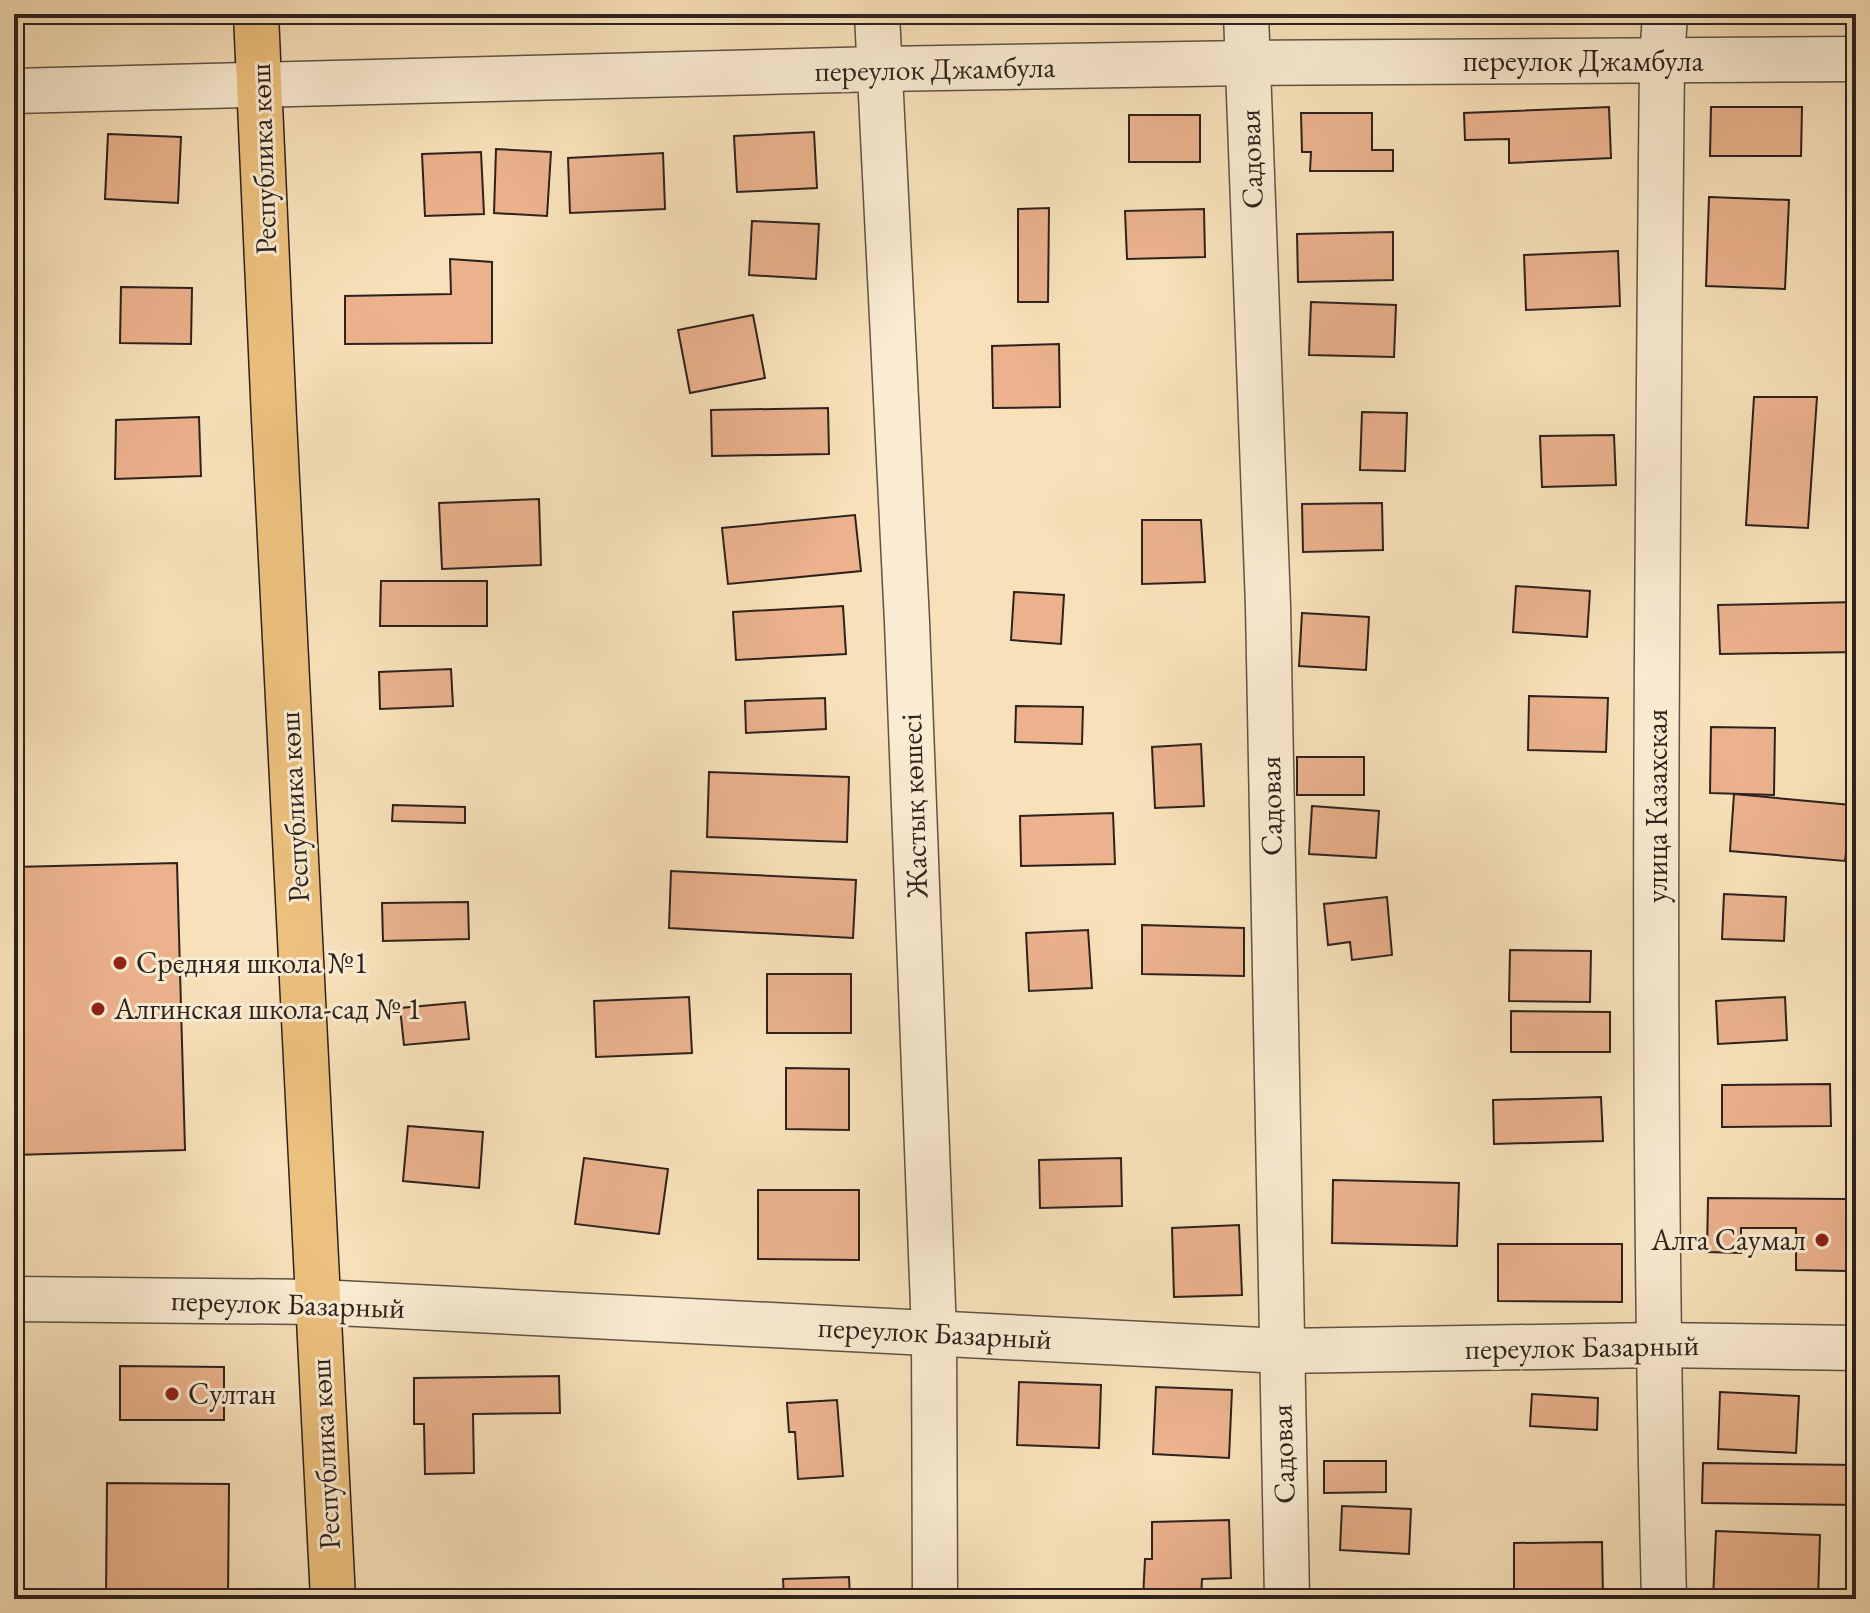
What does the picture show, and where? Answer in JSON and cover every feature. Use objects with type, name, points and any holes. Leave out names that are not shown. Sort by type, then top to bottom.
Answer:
[{"type":"main road","name":"Республика көш","points":[[256,14],[333,1599]]},
{"type":"street","name":"Жастық көшесі","points":[[877,14],[906,607],[934,1333],[935,1599]]},
{"type":"street","name":"Садовая","points":[[1246,14],[1268,606],[1287,1599]]},
{"type":"street","name":"улица Казахская","points":[[1664,1599],[1658,1345],[1657,582],[1665,14]]},
{"type":"street","name":"переулок Джамбула","points":[[14,91],[880,69],[1856,59]]},
{"type":"street","name":"переулок Базарный","points":[[14,1299],[318,1302],[1281,1351],[1658,1345],[1856,1348]]},
{"type":"building","points":[[1609,107],[1611,158],[1509,163],[1509,139],[1465,140],[1464,113]]},
{"type":"building","points":[[1711,107],[1802,107],[1801,156],[1710,156]]},
{"type":"building","points":[[1301,113],[1372,113],[1372,150],[1393,150],[1393,171],[1310,171],[1311,152],[1302,152]]},
{"type":"building","points":[[1129,115],[1200,115],[1200,162],[1129,162]]},
{"type":"building","points":[[814,132],[817,188],[737,192],[734,136]]},
{"type":"building","points":[[108,134],[181,137],[178,203],[105,199]]},
{"type":"building","points":[[496,149],[551,152],[547,216],[494,213]]},
{"type":"building","points":[[481,152],[484,214],[425,216],[422,154]]},
{"type":"building","points":[[663,153],[665,209],[570,213],[568,158]]},
{"type":"building","points":[[1709,197],[1789,200],[1785,289],[1706,286]]},
{"type":"building","points":[[1049,208],[1048,302],[1018,302],[1018,209]]},
{"type":"building","points":[[1204,209],[1205,257],[1127,259],[1125,211]]},
{"type":"building","points":[[752,221],[819,224],[816,279],[749,275]]},
{"type":"building","points":[[1393,232],[1393,280],[1298,282],[1297,234]]},
{"type":"building","points":[[1618,251],[1620,306],[1526,310],[1524,255]]},
{"type":"building","points":[[450,259],[492,262],[492,343],[345,344],[345,296],[451,294]]},
{"type":"building","points":[[121,287],[192,288],[191,344],[120,343]]},
{"type":"building","points":[[1311,302],[1396,305],[1394,357],[1309,355]]},
{"type":"building","points":[[753,315],[765,378],[690,393],[678,330]]},
{"type":"building","points":[[1059,344],[1060,407],[993,408],[992,346]]},
{"type":"building","points":[[1754,397],[1817,397],[1808,528],[1746,525]]},
{"type":"building","points":[[828,408],[829,454],[712,456],[711,410]]},
{"type":"building","points":[[1362,412],[1407,413],[1405,471],[1360,470]]},
{"type":"building","points":[[199,417],[201,476],[115,479],[116,420]]},
{"type":"building","points":[[1614,435],[1616,485],[1542,487],[1540,436]]},
{"type":"building","points":[[539,499],[541,565],[442,569],[439,503]]},
{"type":"building","points":[[1382,503],[1383,550],[1303,552],[1302,504]]},
{"type":"building","points":[[855,515],[861,571],[728,584],[722,528]]},
{"type":"building","points":[[1142,520],[1201,520],[1205,582],[1142,584]]},
{"type":"building","points":[[381,581],[487,581],[487,626],[380,626]]},
{"type":"building","points":[[1516,586],[1590,591],[1587,637],[1513,632]]},
{"type":"building","points":[[1014,592],[1064,595],[1061,644],[1011,640]]},
{"type":"building","points":[[1856,602],[1856,652],[1720,654],[1718,605]]},
{"type":"building","points":[[843,606],[846,654],[736,660],[733,612]]},
{"type":"building","points":[[1302,613],[1369,617],[1366,670],[1299,666]]},
{"type":"building","points":[[451,669],[453,706],[380,709],[379,672]]},
{"type":"building","points":[[1529,696],[1608,698],[1606,752],[1528,750]]},
{"type":"building","points":[[825,698],[826,729],[746,733],[745,701]]},
{"type":"building","points":[[1016,706],[1083,707],[1082,744],[1015,742]]},
{"type":"building","points":[[1711,727],[1775,728],[1774,795],[1710,793]]},
{"type":"building","points":[[1201,744],[1204,806],[1155,808],[1152,747]]},
{"type":"building","points":[[1297,757],[1364,757],[1364,795],[1297,795]]},
{"type":"building","points":[[709,772],[849,777],[847,842],[707,837]]},
{"type":"building","points":[[1734,794],[1851,805],[1845,861],[1730,851]]},
{"type":"building","points":[[393,805],[465,807],[465,823],[392,821]]},
{"type":"building","points":[[1312,806],[1379,811],[1376,858],[1309,854]]},
{"type":"building","points":[[1113,813],[1115,864],[1021,866],[1020,816]]},
{"type":"building","name":"Алгинская школа-сад № 1","points":[[177,863],[185,1150],[14,1155],[14,867]]},
{"type":"building","points":[[671,871],[856,880],[853,938],[669,928]]},
{"type":"building","points":[[1724,894],[1786,897],[1784,941],[1722,939]]},
{"type":"building","points":[[1387,897],[1392,955],[1352,960],[1350,942],[1328,945],[1324,904]]},
{"type":"building","points":[[468,902],[469,939],[383,941],[382,903]]},
{"type":"building","points":[[1142,925],[1244,928],[1244,976],[1142,974]]},
{"type":"building","points":[[1088,930],[1092,988],[1029,991],[1026,933]]},
{"type":"building","points":[[1510,950],[1591,951],[1590,1002],[1509,1001]]},
{"type":"building","points":[[767,974],[851,974],[851,1033],[767,1033]]},
{"type":"building","points":[[689,997],[692,1053],[596,1057],[594,1001]]},
{"type":"building","points":[[1785,997],[1787,1040],[1718,1044],[1716,1001]]},
{"type":"building","points":[[465,1002],[469,1039],[404,1045],[400,1008]]},
{"type":"building","points":[[1511,1011],[1610,1012],[1610,1052],[1511,1052]]},
{"type":"building","points":[[786,1068],[849,1069],[849,1130],[786,1129]]},
{"type":"building","points":[[1830,1084],[1831,1126],[1722,1127],[1722,1085]]},
{"type":"building","points":[[1601,1097],[1603,1141],[1494,1144],[1493,1100]]},
{"type":"building","points":[[408,1126],[483,1132],[479,1188],[403,1181]]},
{"type":"building","points":[[584,1158],[668,1169],[659,1234],[575,1224]]},
{"type":"building","points":[[1121,1158],[1122,1206],[1040,1208],[1039,1160]]},
{"type":"building","points":[[1333,1180],[1459,1183],[1457,1246],[1332,1243]]},
{"type":"building","points":[[758,1190],[859,1190],[859,1260],[758,1259]]},
{"type":"building","name":"Алга Саумал","points":[[1708,1198],[1848,1199],[1847,1271],[1796,1270],[1796,1228],[1741,1228],[1741,1253],[1707,1252]]},
{"type":"building","points":[[1239,1225],[1242,1295],[1174,1297],[1172,1228]]},
{"type":"building","points":[[1498,1244],[1622,1244],[1622,1302],[1498,1301]]},
{"type":"building","name":"Султан","points":[[120,1366],[224,1367],[224,1420],[120,1420]]},
{"type":"building","points":[[559,1376],[560,1413],[473,1414],[474,1473],[425,1474],[424,1424],[414,1424],[414,1378]]},
{"type":"building","points":[[1019,1382],[1101,1385],[1099,1448],[1017,1445]]},
{"type":"building","points":[[1156,1387],[1232,1390],[1229,1458],[1153,1454]]},
{"type":"building","points":[[1720,1392],[1799,1396],[1796,1453],[1718,1449]]},
{"type":"building","points":[[1532,1394],[1598,1398],[1597,1430],[1530,1426]]},
{"type":"building","points":[[837,1400],[843,1476],[798,1479],[795,1432],[789,1432],[787,1403]]},
{"type":"building","points":[[1324,1461],[1386,1461],[1386,1492],[1324,1493]]},
{"type":"building","points":[[1703,1463],[1856,1465],[1856,1505],[1702,1503]]},
{"type":"building","points":[[107,1483],[229,1484],[228,1599],[106,1599]]},
{"type":"building","points":[[1342,1506],[1411,1509],[1409,1554],[1340,1550]]},
{"type":"building","points":[[1229,1520],[1231,1578],[1202,1579],[1201,1599],[1143,1599],[1145,1559],[1152,1559],[1152,1522]]},
{"type":"building","points":[[1716,1531],[1820,1535],[1818,1599],[1713,1599]]},
{"type":"building","points":[[1602,1542],[1603,1599],[1514,1599],[1514,1543]]},
{"type":"building","points":[[849,1577],[850,1599],[784,1599],[783,1579]]},
{"type":"place","name":"Средняя школа №1","points":[[120,963]]},
{"type":"place","name":"Алгинская школа-сад № 1","points":[[98,1009]]},
{"type":"place","name":"Алга Саумал","points":[[1822,1240]]},
{"type":"place","name":"Султан","points":[[172,1394]]}]
